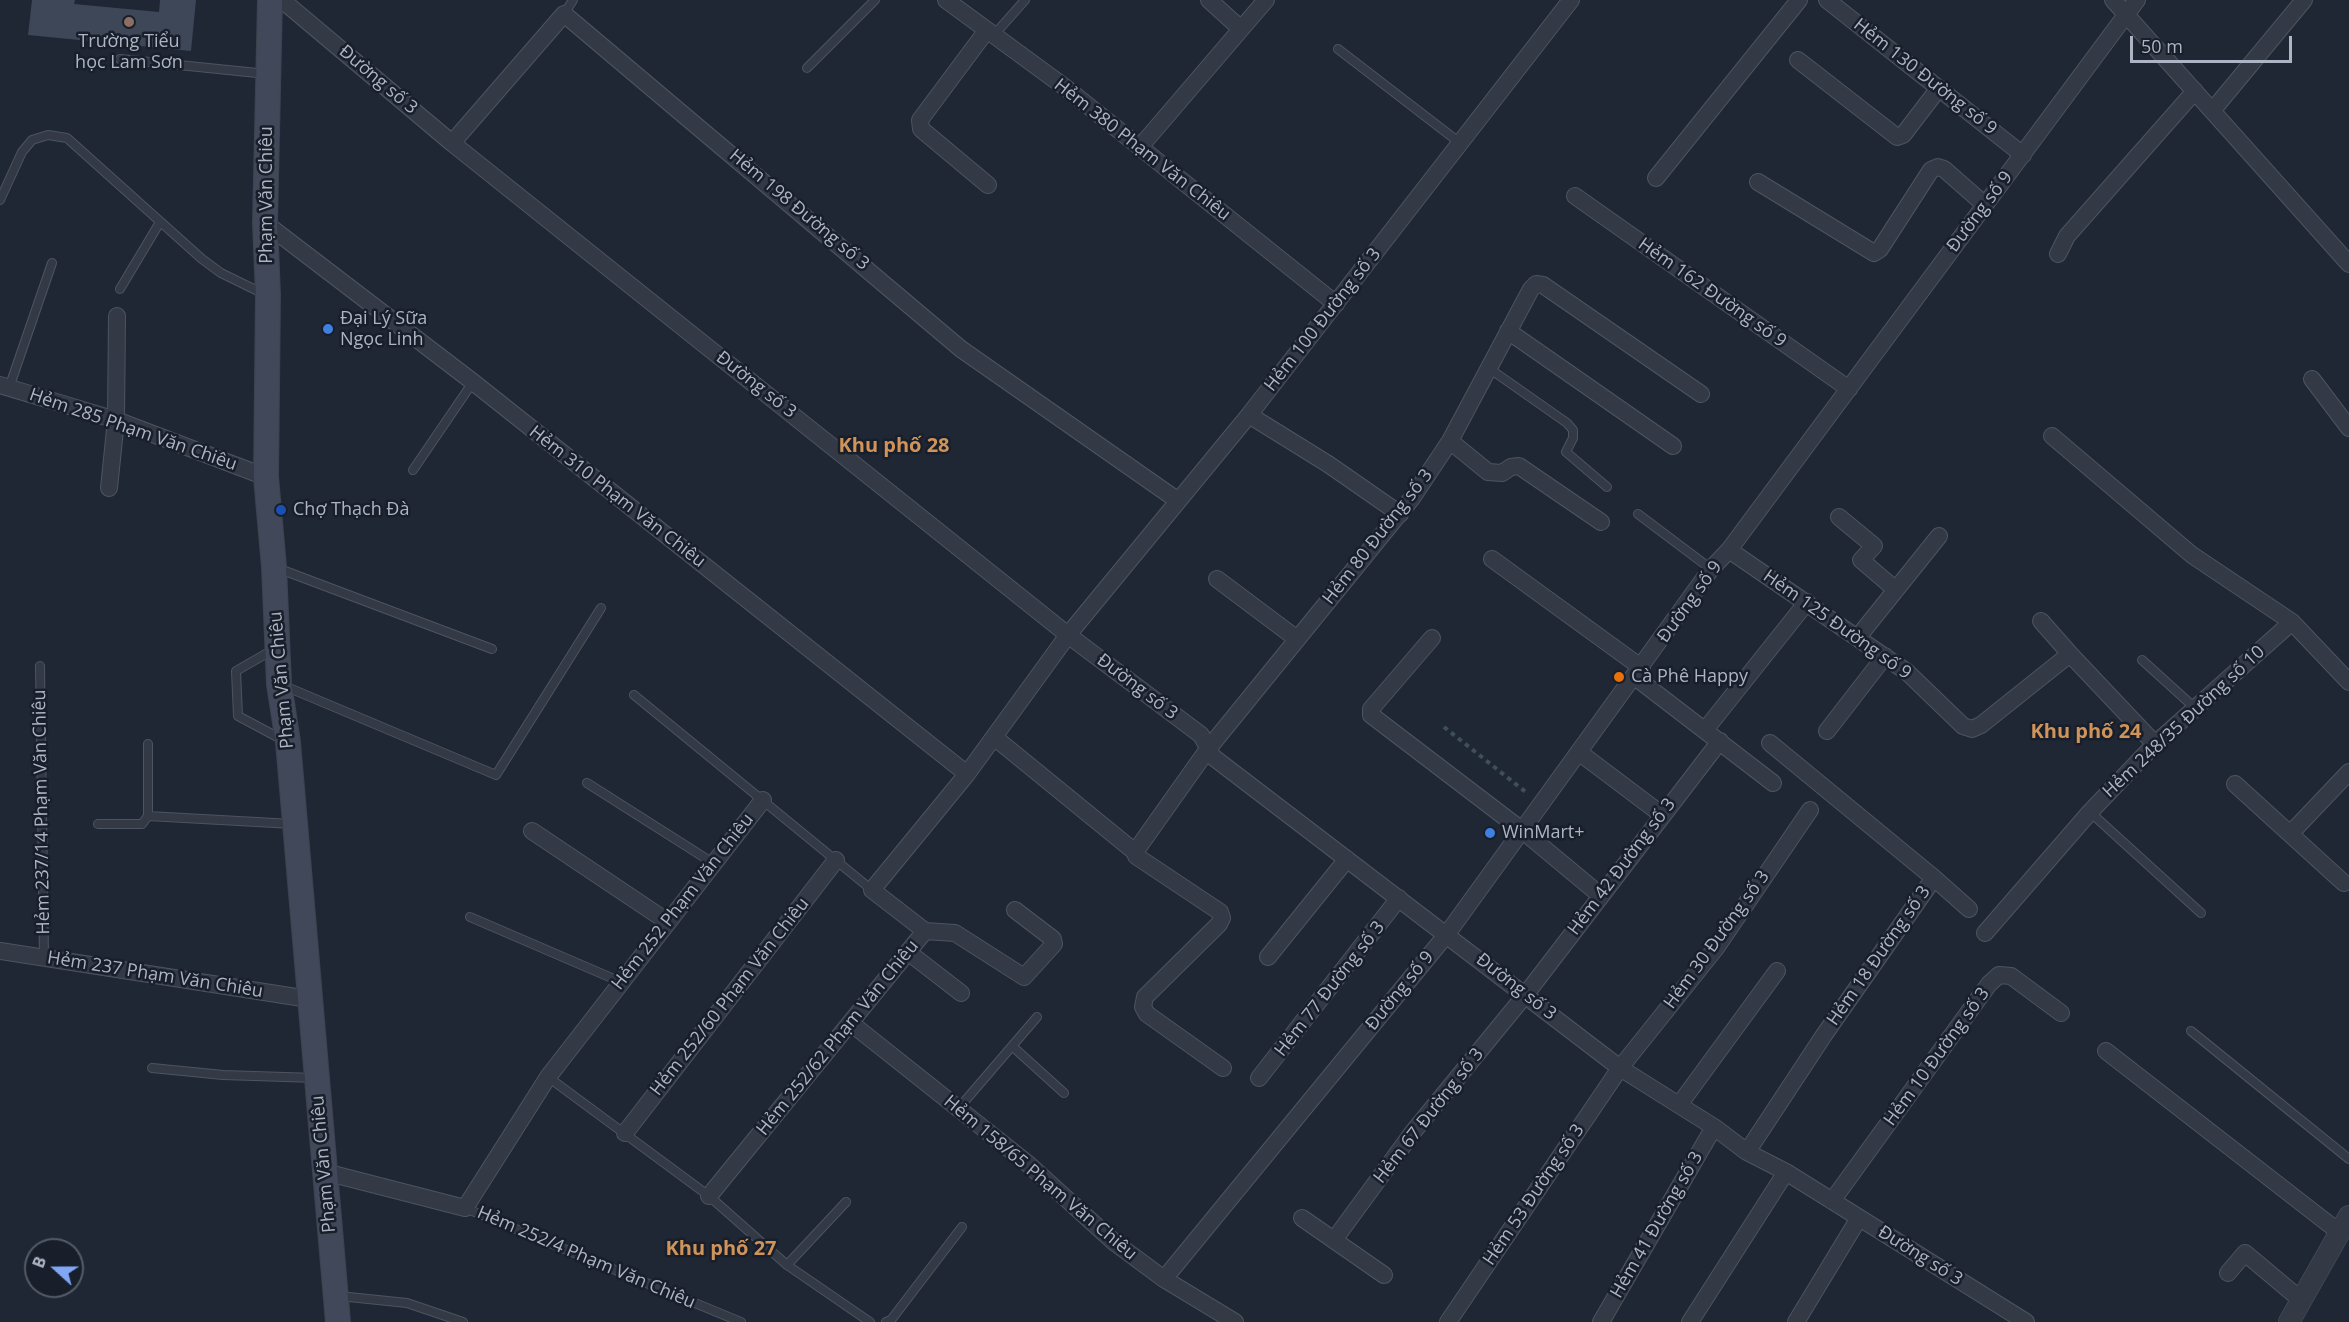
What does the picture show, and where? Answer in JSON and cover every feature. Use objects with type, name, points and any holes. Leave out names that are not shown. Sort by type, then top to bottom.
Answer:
[{"type":"main road","name":"Phạm Văn Chiêu","points":[[270,0],[265,223],[268,295],[266,477],[274,567],[279,684],[288,742],[338,1322]]},
{"type":"street","name":"Đường số 3","points":[[282,0],[452,143],[1068,635],[1201,735],[1213,757],[1620,1068],[1714,1127],[1747,1152],[1786,1172],[2026,1322]]},
{"type":"street","name":"Hẻm 380 Phạm Văn Chiêu","points":[[946,0],[1140,147],[1336,304]]},
{"type":"street","points":[[1209,0],[1241,29]]},
{"type":"street","points":[[1140,147],[1266,0]]},
{"type":"street","name":"Hẻm 100 Đường số 3","points":[[1068,635],[1177,500],[1249,416],[1571,0]]},
{"type":"street","points":[[1656,178],[1799,0]]},
{"type":"street","name":"Hẻm 130 Đường số 9","points":[[1827,0],[2023,155]]},
{"type":"street","points":[[2113,0],[2349,264]]},
{"type":"street","name":"Đường số 9","points":[[1164,1279],[1447,934],[1712,569],[1729,550],[2137,0]]},
{"type":"street","points":[[2212,111],[2304,0]]},
{"type":"street","name":"Hẻm 198 Đường số 3","points":[[452,143],[569,7],[961,349],[1177,500]]},
{"type":"street","points":[[988,185],[921,129],[920,120],[990,33]]},
{"type":"street","points":[[1798,60],[1897,137],[1904,135],[1939,88]]},
{"type":"street","points":[[2058,254],[2067,236],[2195,91]]},
{"type":"street","points":[[1758,182],[1874,253],[1880,249],[1931,170],[1938,167],[1944,169],[1986,205]]},
{"type":"street","name":"Hẻm 162 Đường số 9","points":[[1575,196],[1849,389]]},
{"type":"street","name":"Hẻm 310 Phạm Văn Chiêu","points":[[265,223],[473,382],[967,774]]},
{"type":"street","name":"Hẻm 80 Đường số 3","points":[[1135,852],[1208,749],[1400,514],[1450,441],[1531,289],[1536,284],[1544,285],[1701,394]]},
{"type":"street","points":[[110,488],[116,420],[117,316]]},
{"type":"street","points":[[1508,332],[1673,446]]},
{"type":"street","points":[[2312,379],[2343,408],[2349,428]]},
{"type":"street","name":"Hẻm 285 Phạm Văn Chiêu","points":[[5,386],[116,420],[266,477]]},
{"type":"street","points":[[1249,416],[1328,464],[1400,514]]},
{"type":"street","points":[[2052,436],[2192,555],[2292,622],[2349,682]]},
{"type":"street","points":[[1450,441],[1488,472],[1502,474],[1511,467],[1519,466],[1601,522]]},
{"type":"street","points":[[1839,517],[1874,546],[1861,560],[1896,590]]},
{"type":"street","points":[[1858,637],[1939,536]]},
{"type":"street","name":"Hẻm 125 Đường số 9","points":[[1729,550],[1907,672],[1963,726],[1972,729],[1981,725],[2070,654]]},
{"type":"street","points":[[1492,559],[1639,672],[1705,730],[1773,783]]},
{"type":"street","points":[[1217,579],[1297,639]]},
{"type":"street","points":[[1705,730],[1807,602]]},
{"type":"street","points":[[2041,621],[2155,744]]},
{"type":"street","name":"Hẻm 248/35 Đường số 10","points":[[1985,933],[2090,812],[2155,744],[2292,622]]},
{"type":"street","points":[[872,890],[967,774],[1068,635]]},
{"type":"street","points":[[1432,638],[1371,709],[1371,715],[1523,831],[1600,896]]},
{"type":"street","points":[[1827,730],[1885,656]]},
{"type":"street","points":[[994,737],[1135,852],[1136,856],[1220,912],[1222,918],[1219,924],[1145,997],[1143,1007],[1147,1014],[1223,1068]]},
{"type":"street","name":"Hẻm 42 Đường số 3","points":[[1526,994],[1661,814],[1720,741]]},
{"type":"street","name":"Hẻm 18 Đường số 3","points":[[1747,1152],[1824,1035],[1934,878],[1770,743]]},
{"type":"street","points":[[1580,753],[1661,814]]},
{"type":"street","points":[[2290,834],[2349,772]]},
{"type":"street","points":[[2235,784],[2344,883]]},
{"type":"street","name":"Hẻm 252 Phạm Văn Chiêu","points":[[465,1208],[548,1077],[763,800]]},
{"type":"street","name":"Hẻm 30 Đường số 3","points":[[1620,1068],[1716,948],[1810,810]]},
{"type":"street","points":[[532,831],[668,922]]},
{"type":"street","points":[[1268,957],[1347,859]]},
{"type":"street","name":"Hẻm 252/60 Phạm Văn Chiêu","points":[[625,1133],[836,860]]},
{"type":"street","points":[[1934,878],[1969,909]]},
{"type":"street","name":"Hẻm 252/62 Phạm Văn Chiêu","points":[[709,1196],[852,1024],[925,931],[872,890]]},
{"type":"street","name":"Hẻm 77 Đường số 3","points":[[1259,1078],[1400,898]]},
{"type":"street","points":[[925,931],[955,933],[1024,977],[1054,944],[1053,939],[1015,910]]},
{"type":"street","name":"Hẻm 237 Phạm Văn Chiêu","points":[[0,951],[309,999]]},
{"type":"street","points":[[908,952],[961,993]]},
{"type":"street","points":[[1679,1105],[1777,971]]},
{"type":"street","name":"Hẻm 10 Đường số 3","points":[[1832,1201],[1989,984],[1999,975],[2011,976],[2061,1013]]},
{"type":"street","name":"Hẻm 67 Đường số 3","points":[[1334,1240],[1413,1132],[1526,994]]},
{"type":"street","name":"Hẻm 158/65 Phạm Văn Chiêu","points":[[852,1024],[957,1110],[1027,1163],[1114,1242],[1164,1279],[1235,1322]]},
{"type":"street","points":[[2106,1051],[2222,1141],[2344,1224],[2289,1322]]},
{"type":"street","name":"Hẻm 53 Đường số 3","points":[[1448,1322],[1620,1068]]},
{"type":"street","name":"Hẻm 41 Đường số 3","points":[[1600,1322],[1714,1127]]},
{"type":"street","points":[[325,1172],[465,1208]]},
{"type":"street","points":[[1690,1322],[1786,1172]]},
{"type":"street","points":[[1302,1218],[1384,1275]]},
{"type":"street","points":[[1796,1322],[1859,1218]]},
{"type":"street","points":[[2228,1274],[2245,1253],[2301,1300]]},
{"type":"lane","points":[[807,68],[875,0]]},
{"type":"lane","points":[[990,33],[1025,0]]},
{"type":"lane","points":[[1338,49],[1460,143]]},
{"type":"lane","points":[[120,59],[267,74]]},
{"type":"lane","points":[[0,200],[22,152],[38,137],[48,135],[67,138],[160,222],[221,273],[268,295]]},
{"type":"lane","points":[[120,289],[160,222]]},
{"type":"lane","points":[[5,386],[52,263]]},
{"type":"lane","points":[[1490,369],[1567,423],[1573,429],[1573,438],[1566,452],[1607,486]]},
{"type":"lane","points":[[413,470],[473,382]]},
{"type":"lane","points":[[1638,514],[1712,569]]},
{"type":"lane","points":[[274,567],[492,649]]},
{"type":"lane","points":[[279,684],[496,775],[601,608]]},
{"type":"lane","points":[[277,647],[236,671],[238,717],[288,742]]},
{"type":"lane","points":[[2142,660],[2195,708]]},
{"type":"lane","name":"Hẻm 237/14 Phạm Văn Chiêu","points":[[40,666],[44,958]]},
{"type":"lane","points":[[634,696],[763,800]]},
{"type":"lane","points":[[98,824],[142,824],[148,816],[148,744]]},
{"type":"lane","points":[[587,783],[713,863]]},
{"type":"lane","name":"Hẻm 252 Phạm Văn Chiêu","points":[[763,800],[872,890]]},
{"type":"lane","points":[[2090,812],[2201,913]]},
{"type":"lane","points":[[148,816],[294,824]]},
{"type":"lane","points":[[470,917],[621,982]]},
{"type":"lane","points":[[957,1110],[1037,1017]]},
{"type":"lane","points":[[2191,1031],[2349,1159]]},
{"type":"lane","points":[[1012,1046],[1064,1093]]},
{"type":"lane","points":[[152,1068],[223,1075],[316,1078]]},
{"type":"lane","points":[[548,1077],[709,1196],[787,1265],[870,1322]]},
{"type":"lane","points":[[787,1265],[846,1202]]},
{"type":"lane","name":"Hẻm 252/4 Phạm Văn Chiêu","points":[[465,1208],[741,1322]]},
{"type":"lane","points":[[886,1322],[891,1320],[962,1227]]},
{"type":"lane","points":[[336,1295],[407,1303],[463,1322]]},
{"type":"path","points":[[1444,727],[1542,804]]},
{"type":"building","points":[[32,0],[75,0],[74,4],[159,12],[160,0],[196,0],[191,51],[28,35]]},
{"type":"place","name":"Trường Tiểu học Lam Sơn","points":[[129,22]]},
{"type":"place","name":"Đại Lý Sữa Ngọc Linh","points":[[328,329]]},
{"type":"place","name":"Chợ Thạch Đà","points":[[281,510]]},
{"type":"place","name":"Cà Phê Happy","points":[[1619,677]]},
{"type":"place","name":"WinMart+","points":[[1490,833]]},
{"type":"district","name":"Khu phố 28","points":[[894,446]]},
{"type":"district","name":"Khu phố 24","points":[[2086,732]]},
{"type":"district","name":"Khu phố 27","points":[[721,1249]]}]
